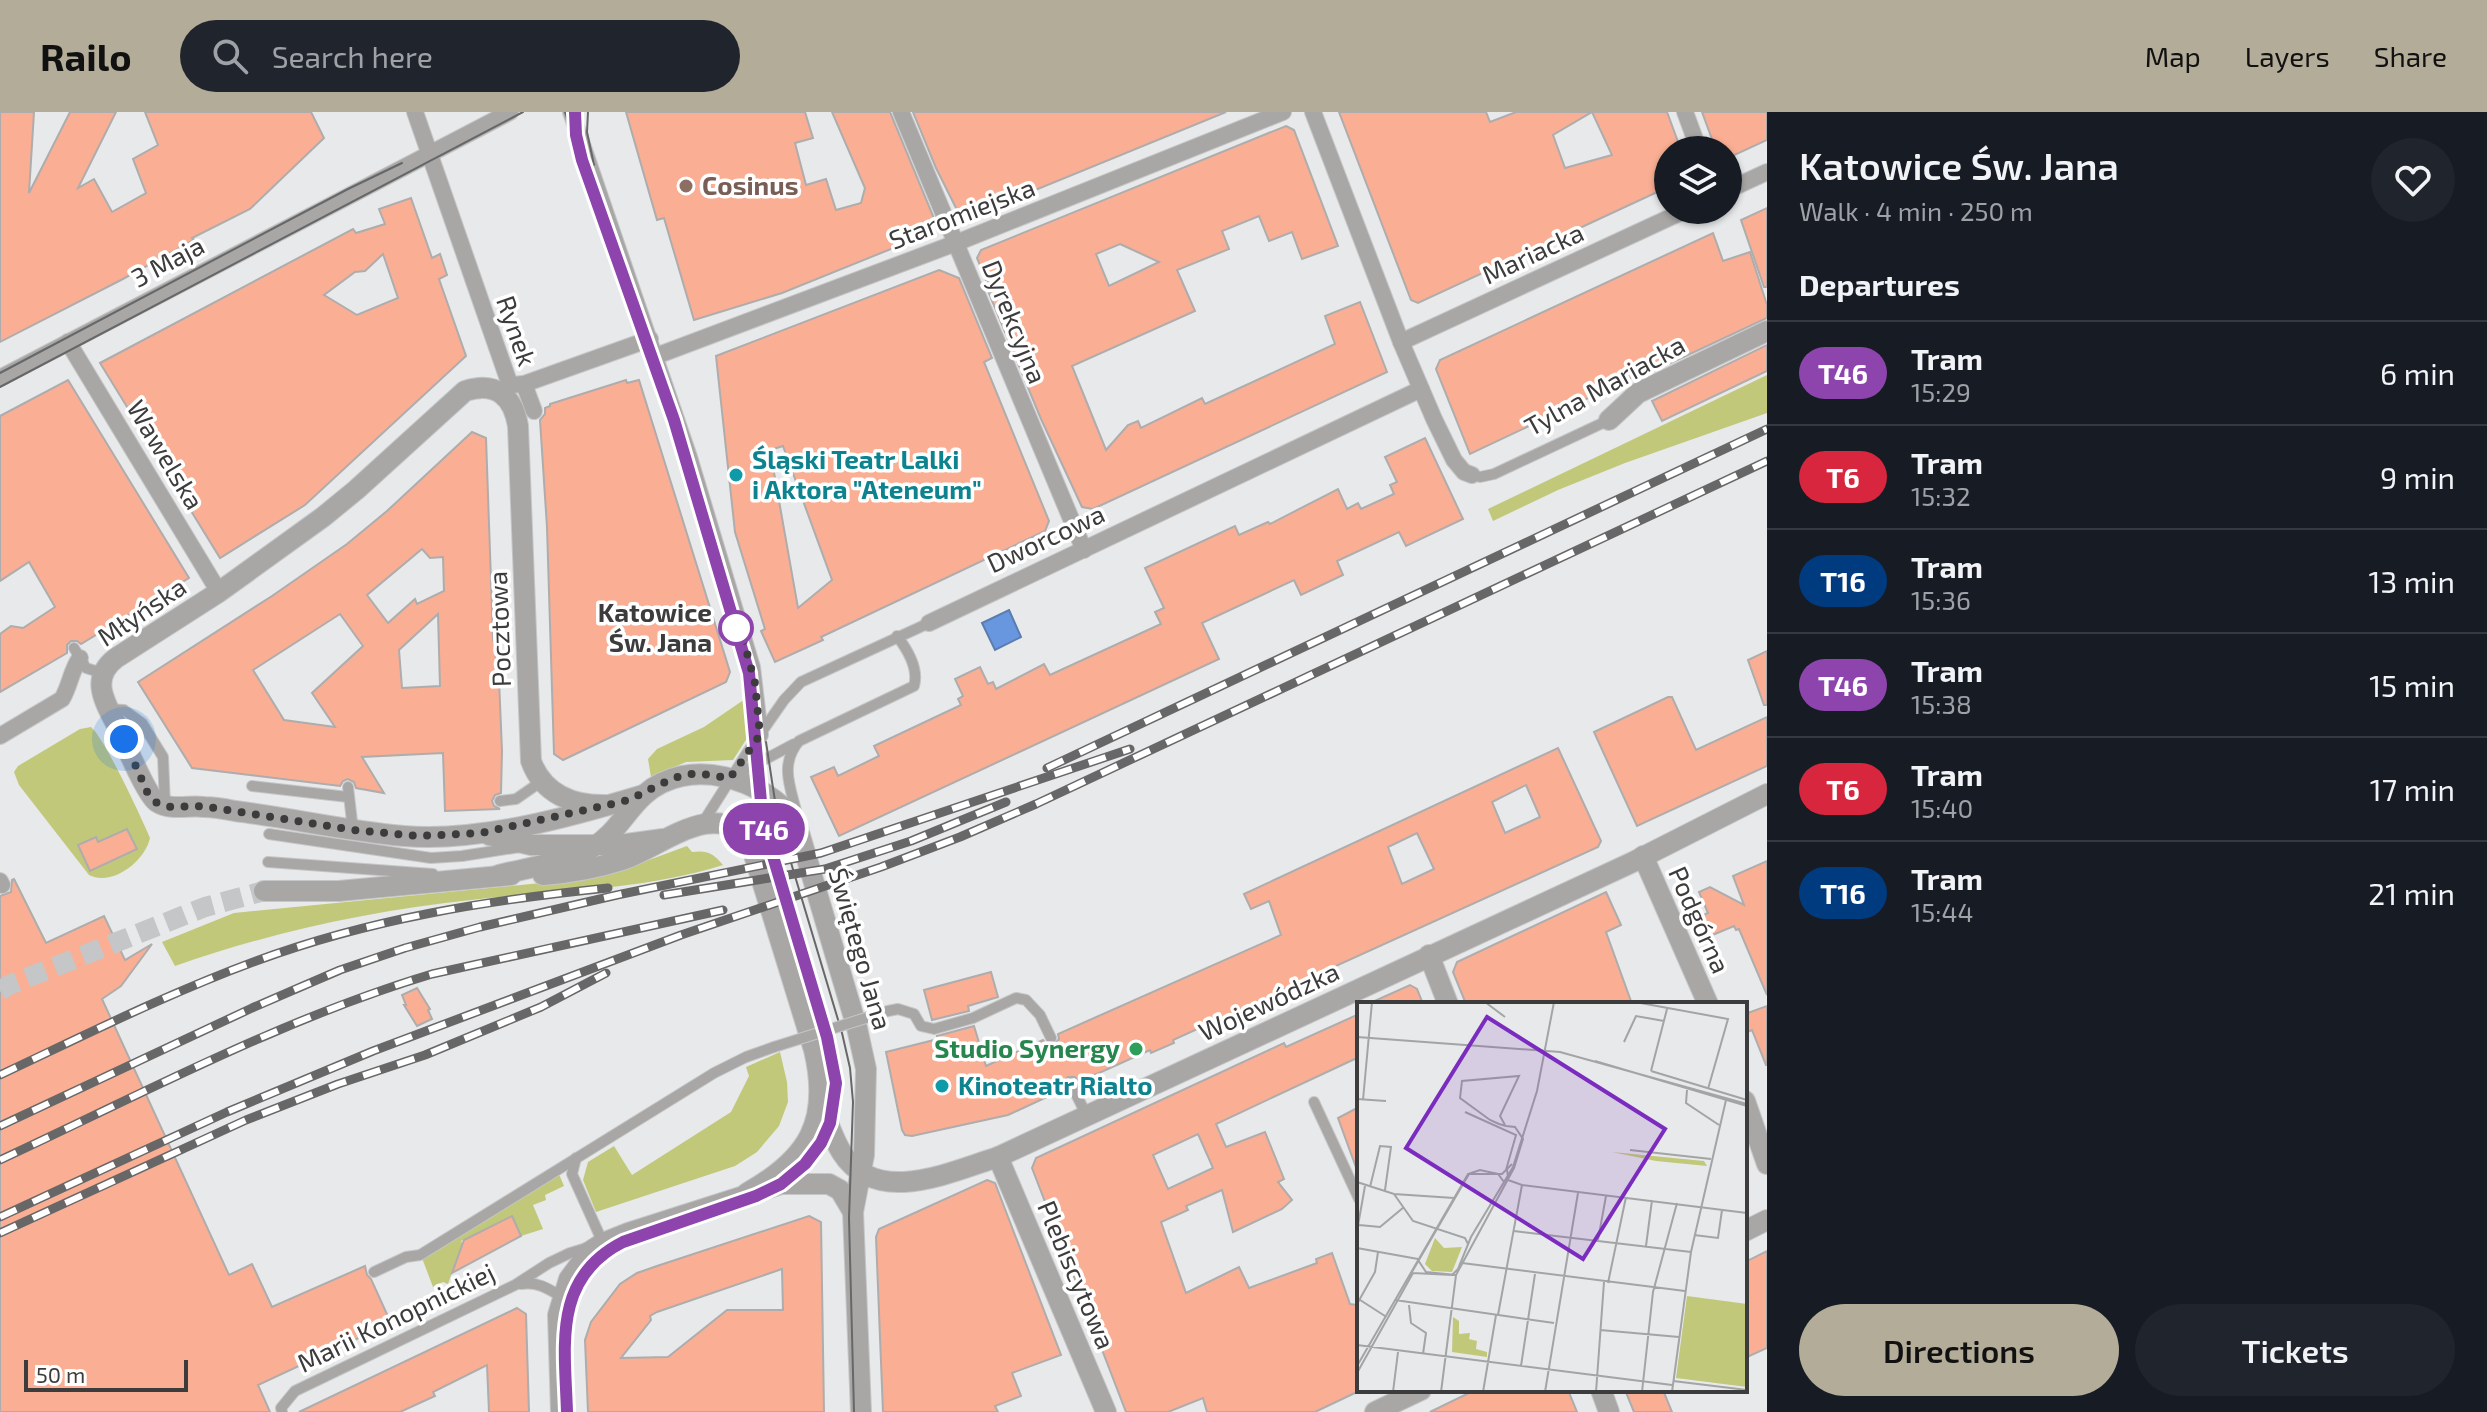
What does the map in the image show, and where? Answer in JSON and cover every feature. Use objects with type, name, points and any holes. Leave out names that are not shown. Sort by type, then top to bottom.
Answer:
[{"type":"street","points":[[415,112],[429,153],[510,112]]},
{"type":"street","points":[[571,112],[656,356],[749,655],[760,735]]},
{"type":"street","name":"Dyrekcyjna","points":[[901,112],[1084,550]]},
{"type":"street","name":"Staromiejska","points":[[656,356],[956,243],[1283,112]]},
{"type":"street","name":"Tylna Mariacka","points":[[1313,112],[1421,389],[1454,460],[1464,472],[1472,475]]},
{"type":"street","points":[[1685,112],[1694,136]]},
{"type":"street","name":"3 Maja","points":[[0,378],[429,153]]},
{"type":"street","name":"Rynek","points":[[429,153],[510,385],[524,384],[650,339]]},
{"type":"street","points":[[1742,184],[1767,172]]},
{"type":"street","name":"Mariacka","points":[[1401,342],[1656,224]]},
{"type":"street","name":"Tylna Mariacka","points":[[1609,420],[1638,393],[1767,331]]},
{"type":"street","name":"Wawelska","points":[[68,342],[219,592]]},
{"type":"street","points":[[522,406],[524,384]]},
{"type":"street","name":"Młyńska","points":[[481,833],[418,836],[353,830],[203,806],[165,806],[148,794],[100,689],[102,673],[116,658],[219,592],[346,500],[465,391],[492,388],[522,406]]},
{"type":"street","name":"Dworcowa","points":[[929,623],[1421,389]]},
{"type":"street","name":"Pocztowa","points":[[522,406],[518,426],[531,761],[542,781]]},
{"type":"street","name":"Młyńska","points":[[0,736],[62,699],[68,689],[77,653]]},
{"type":"street","points":[[481,833],[643,795],[668,780],[691,774],[730,778]]},
{"type":"street","name":"Świętego Jana","points":[[730,778],[759,791],[789,812],[803,840],[866,1069],[864,1155],[853,1212],[861,1412]]},
{"type":"street","points":[[542,781],[568,801],[585,806],[606,805]]},
{"type":"street","name":"Wojewódzka","points":[[861,1173],[875,1180],[907,1182],[998,1157],[1643,856],[1767,794]]},
{"type":"street","points":[[495,875],[576,856],[596,846],[643,795]]},
{"type":"street","points":[[264,891],[355,890],[495,875],[545,875],[626,859],[663,839],[702,824],[718,822],[742,832],[750,842],[814,1050],[818,1066],[819,1101],[813,1129],[804,1149],[776,1177],[747,1193]]},
{"type":"street","points":[[481,833],[531,845],[596,846],[663,839]]},
{"type":"street","name":"Podgórna","points":[[1643,856],[1707,1002]]},
{"type":"street","points":[[1429,955],[1447,1002]]},
{"type":"street","points":[[819,1101],[844,1155],[861,1173]]},
{"type":"street","points":[[1747,1107],[1767,1164]]},
{"type":"street","name":"Plebiscytowa","points":[[998,1157],[1106,1412]]},
{"type":"street","points":[[561,1412],[558,1315],[562,1297],[578,1265],[603,1243],[781,1184],[820,1182],[840,1190],[853,1212]]},
{"type":"street","points":[[1747,1230],[1767,1220]]},
{"type":"street","points":[[1375,1412],[1417,1392]]},
{"type":"street","points":[[1602,1392],[1609,1412]]},
{"type":"lane","name":"Tylna Mariacka","points":[[1472,475],[1494,474],[1609,420]]},
{"type":"lane","name":"Dworcowa","points":[[702,824],[730,778],[801,682],[929,623]]},
{"type":"lane","points":[[730,778],[914,686],[917,678],[915,668],[897,636]]},
{"type":"lane","points":[[77,653],[86,668],[102,673]]},
{"type":"lane","points":[[799,741],[786,761],[803,840]]},
{"type":"lane","points":[[500,801],[516,799],[542,781]]},
{"type":"lane","points":[[252,786],[348,792],[353,830]]},
{"type":"lane","points":[[269,834],[431,858],[531,845]]},
{"type":"lane","points":[[268,862],[378,871],[495,875]]},
{"type":"lane","points":[[374,1272],[406,1257],[420,1255],[714,1073],[774,1047],[898,1009],[914,1014],[921,1026],[934,1029],[973,1018],[1016,998],[1026,1000],[1040,1015],[1051,1038]]},
{"type":"lane","points":[[1071,1084],[1087,1116]]},
{"type":"lane","points":[[1314,1102],[1357,1195]]},
{"type":"lane","points":[[576,1158],[572,1174],[603,1243]]},
{"type":"lane","name":"Marii Konopnickiej","points":[[282,1412],[281,1408],[295,1391],[515,1285],[570,1253],[603,1243]]},
{"type":"lane","name":"Marii Konopnickiej","points":[[515,1285],[529,1282],[562,1297]]},
{"type":"green space","points":[[1767,375],[1767,413],[1625,463],[1493,521],[1488,509]]},
{"type":"green space","points":[[748,697],[751,732],[733,760],[686,762],[651,777],[648,759],[657,749],[704,727]]},
{"type":"green space","points":[[91,727],[113,762],[150,838],[135,863],[108,878],[89,875],[19,785],[14,772],[18,766],[80,729]]},
{"type":"green space","points":[[687,846],[692,852],[709,853],[723,865],[629,885],[395,910],[284,933],[175,966],[162,942],[234,913],[561,881],[627,868]]},
{"type":"green space","points":[[780,1052],[788,1102],[779,1126],[757,1152],[735,1166],[596,1212],[583,1180],[588,1162],[614,1146],[632,1175],[731,1112],[749,1076],[746,1067]]},
{"type":"green space","points":[[559,1174],[564,1186],[545,1195],[546,1200],[533,1205],[543,1229],[521,1236],[512,1217],[461,1241],[466,1251],[458,1255],[448,1284],[443,1282],[433,1287],[422,1258]]},
{"type":"water","points":[[1009,610],[1021,637],[995,650],[982,623]]},
{"type":"building","points":[[0,112],[34,112],[29,193],[70,112],[116,112],[78,188],[94,179],[112,212],[146,193],[133,159],[158,145],[145,112],[311,112],[324,138],[250,209],[0,342]]},
{"type":"building","points":[[626,112],[805,112],[813,138],[795,143],[806,185],[826,179],[836,210],[861,203],[865,188],[832,112],[890,112],[933,216],[933,232],[782,293],[694,320],[664,218],[657,220]]},
{"type":"building","points":[[913,112],[1226,112],[962,220]]},
{"type":"building","points":[[1339,112],[1486,112],[1490,122],[1516,112],[1592,112],[1667,112],[1676,136],[1654,136],[1654,193],[1418,303],[1411,300]],"holes":[[[1592,112],[1612,155],[1565,168],[1553,135]]]},
{"type":"building","points":[[1702,112],[1767,112],[1767,140],[1742,152],[1742,136],[1711,136]]},
{"type":"building","points":[[1286,126],[1294,130],[1338,246],[1302,259],[1292,232],[1269,241],[1259,216],[1222,231],[1229,249],[1177,270],[1195,311],[1072,366],[1106,450],[1128,425],[1138,421],[1141,428],[1202,398],[1205,404],[1335,344],[1325,316],[1360,302],[1387,372],[1093,509],[1082,507],[1041,419],[988,291],[991,292],[977,258],[981,250]],"holes":[[[1120,244],[1159,262],[1109,286],[1096,254]]]},
{"type":"building","points":[[411,198],[432,258],[440,254],[447,275],[439,279],[466,356],[305,505],[220,558],[100,363],[353,229],[356,233],[385,224],[379,209]],"holes":[[[383,254],[398,298],[357,315],[324,295],[355,272],[365,271]]]},
{"type":"building","points":[[1767,208],[1767,287],[1764,287],[1742,220]]},
{"type":"building","points":[[1713,233],[1723,261],[1750,252],[1767,305],[1767,318],[1470,454],[1436,369],[1440,360]]},
{"type":"building","points":[[939,270],[959,278],[992,358],[984,362],[1049,521],[1045,531],[821,637],[823,640],[775,662],[761,631],[765,629],[735,532],[716,356]],"holes":[[[783,446],[832,580],[798,608],[770,450]]]},
{"type":"building","points":[[1767,345],[1767,371],[1662,421],[1652,401]]},
{"type":"building","points":[[68,380],[189,578],[81,644],[71,641],[67,645],[67,653],[0,692],[0,634],[11,626],[23,628],[55,607],[29,562],[0,581],[0,416]]},
{"type":"building","points":[[626,380],[627,383],[639,380],[730,672],[726,682],[563,760],[554,754],[547,527],[540,420],[550,404]]},
{"type":"building","points":[[472,432],[486,438],[493,638],[499,680],[502,751],[501,793],[495,795],[492,801],[500,809],[445,811],[443,753],[362,757],[384,793],[356,788],[354,782],[348,779],[340,786],[192,768],[138,682],[272,596],[347,544]],"holes":[[[422,549],[430,558],[443,557],[444,591],[417,604],[415,599],[388,623],[367,595]],[[340,614],[363,646],[312,693],[335,727],[284,720],[253,670]],[[438,614],[440,686],[402,688],[399,650]]]},
{"type":"building","points":[[1425,438],[1463,519],[1406,546],[1399,532],[1337,561],[1343,575],[1301,595],[1294,580],[1202,623],[1219,659],[839,836],[811,777],[834,767],[838,776],[879,756],[874,746],[961,705],[958,699],[963,696],[955,679],[980,667],[988,684],[993,682],[996,689],[1044,664],[1050,675],[1161,624],[1155,612],[1164,608],[1145,568],[1235,526],[1239,535],[1268,522],[1270,524],[1338,489],[1347,509],[1358,503],[1361,509],[1394,494],[1390,485],[1397,482],[1385,457]]},
{"type":"building","points":[[1767,651],[1767,705],[1764,705],[1748,660]]},
{"type":"building","points":[[1672,697],[1696,750],[1767,717],[1767,766],[1637,826],[1594,732]]},
{"type":"building","points":[[1558,748],[1601,841],[1598,847],[1173,1040],[1174,1043],[1151,1053],[1150,1050],[1079,1082],[1075,1077],[1068,1077],[1064,1080],[1064,1089],[1008,1115],[905,1135],[886,1052],[974,1026],[986,1066],[1043,1040],[1047,1045],[1054,1045],[1059,1039],[1058,1034],[1281,935],[1269,901],[1251,909],[1244,894]],"holes":[[[1526,785],[1540,817],[1505,833],[1492,802]],[[1417,833],[1434,869],[1402,884],[1388,847]]]},
{"type":"building","points":[[127,829],[137,849],[90,871],[78,845],[96,837],[98,842]]},
{"type":"building","points":[[1767,861],[1767,995],[1739,929],[1736,930],[1734,926],[1708,937],[1699,917],[1708,913],[1699,892],[1710,887],[1744,905],[1733,876]]},
{"type":"building","points":[[14,879],[46,943],[104,916],[125,960],[152,944],[121,986],[102,999],[229,1275],[252,1264],[272,1307],[365,1266],[391,1323],[258,1385],[270,1412],[0,1412],[0,896],[11,892]]},
{"type":"building","points":[[1606,892],[1621,925],[1606,932],[1631,1002],[1465,1002],[1453,972],[1457,962]]},
{"type":"building","points":[[991,972],[998,997],[968,1006],[969,1011],[932,1020],[924,990]]},
{"type":"building","points":[[1410,985],[1417,989],[1422,1002],[1372,1002]]},
{"type":"building","points":[[417,988],[430,1009],[432,1019],[417,1026],[404,1005],[402,995]]},
{"type":"building","points":[[1767,1006],[1767,1065],[1752,1030],[1747,1032],[1747,1013]]},
{"type":"building","points":[[1357,1015],[1357,1058],[1216,1124],[1226,1147],[1265,1132],[1284,1179],[1278,1182],[1292,1200],[1282,1209],[1233,1232],[1222,1190],[1186,1206],[1188,1210],[1161,1222],[1186,1293],[1239,1267],[1249,1288],[1317,1263],[1316,1259],[1332,1253],[1350,1304],[1357,1307],[1357,1392],[1315,1412],[1207,1412],[1203,1398],[1168,1412],[1126,1412],[1032,1168],[1036,1158],[1284,1043],[1286,1047]],"holes":[[[1198,1134],[1213,1168],[1168,1189],[1153,1155]]]},
{"type":"building","points":[[1357,1108],[1357,1170],[1338,1118]]},
{"type":"building","points":[[987,1180],[995,1183],[1061,1355],[1012,1373],[1021,1396],[995,1406],[998,1412],[883,1412],[876,1237],[879,1229]]},
{"type":"building","points":[[512,1216],[521,1236],[452,1273],[464,1240]]},
{"type":"building","points":[[809,1216],[821,1222],[824,1412],[588,1412],[585,1340],[591,1322],[620,1284],[637,1273]],"holes":[[[782,1269],[783,1310],[727,1310],[668,1357],[621,1358],[651,1320],[650,1316],[657,1312]]]},
{"type":"building","points":[[1767,1251],[1767,1348],[1747,1357],[1747,1261]]},
{"type":"building","points":[[517,1308],[526,1314],[529,1412],[489,1412],[487,1365],[433,1392],[435,1396],[400,1412],[299,1412]]},
{"type":"building","points":[[1471,1392],[1569,1392],[1577,1412],[1430,1412]]},
{"type":"building","points":[[1626,1392],[1664,1392],[1672,1412],[1634,1412]]},
{"type":"tunnel","points":[[0,991],[205,907],[264,891]]},
{"type":"tram line","points":[[0,387],[523,112]]},
{"type":"tram line","points":[[565,112],[674,420],[749,673],[763,823],[827,1037],[836,1083],[826,1132],[812,1155],[793,1175],[756,1196],[623,1242],[600,1257],[584,1274],[574,1294],[565,1339],[567,1412]]},
{"type":"tram line","name":"T46","points":[[567,1412],[565,1322],[570,1301],[586,1271],[604,1253],[623,1242],[756,1196],[793,1175],[821,1143],[830,1123],[836,1083],[827,1037],[763,823],[749,673],[674,420],[582,160],[575,112]]},
{"type":"tram line","points":[[588,112],[587,132],[594,165]]},
{"type":"tram line","points":[[0,373],[402,163]]},
{"type":"tram line","points":[[766,742],[786,846],[850,1068],[853,1102],[849,1218],[854,1412]]},
{"type":"railway","points":[[1047,768],[1767,429]]},
{"type":"railway","points":[[0,1217],[227,1112],[373,1051],[681,935],[960,837],[1767,461]]},
{"type":"railway","points":[[0,1126],[252,1008],[340,970],[405,948],[617,895],[821,853],[1130,749]]},
{"type":"railway","points":[[664,895],[825,869],[911,841],[1006,802]]},
{"type":"railway","points":[[0,1075],[191,987],[299,946],[430,913],[608,888]]},
{"type":"railway","points":[[0,1160],[213,1059],[376,992],[432,974],[723,910]]},
{"type":"railway","points":[[0,1233],[246,1120],[338,1084],[425,1055],[541,1007],[606,973]]},
{"type":"place","name":"Cosinus","points":[[686,186]]},
{"type":"place","name":"Śląski Teatr Lalki i Aktora \"Ateneum\"","points":[[736,475]]},
{"type":"place","name":"Katowice Św. Jana","points":[[736,628]]},
{"type":"place","name":"Studio Synergy","points":[[1136,1049]]},
{"type":"place","name":"Kinoteatr Rialto","points":[[942,1086]]},
{"type":"route","points":[[124,739],[148,794],[165,806],[203,806],[404,836],[481,833],[621,802],[643,795],[668,780],[691,774],[730,778],[760,735],[752,667],[740,627],[736,628]]}]
